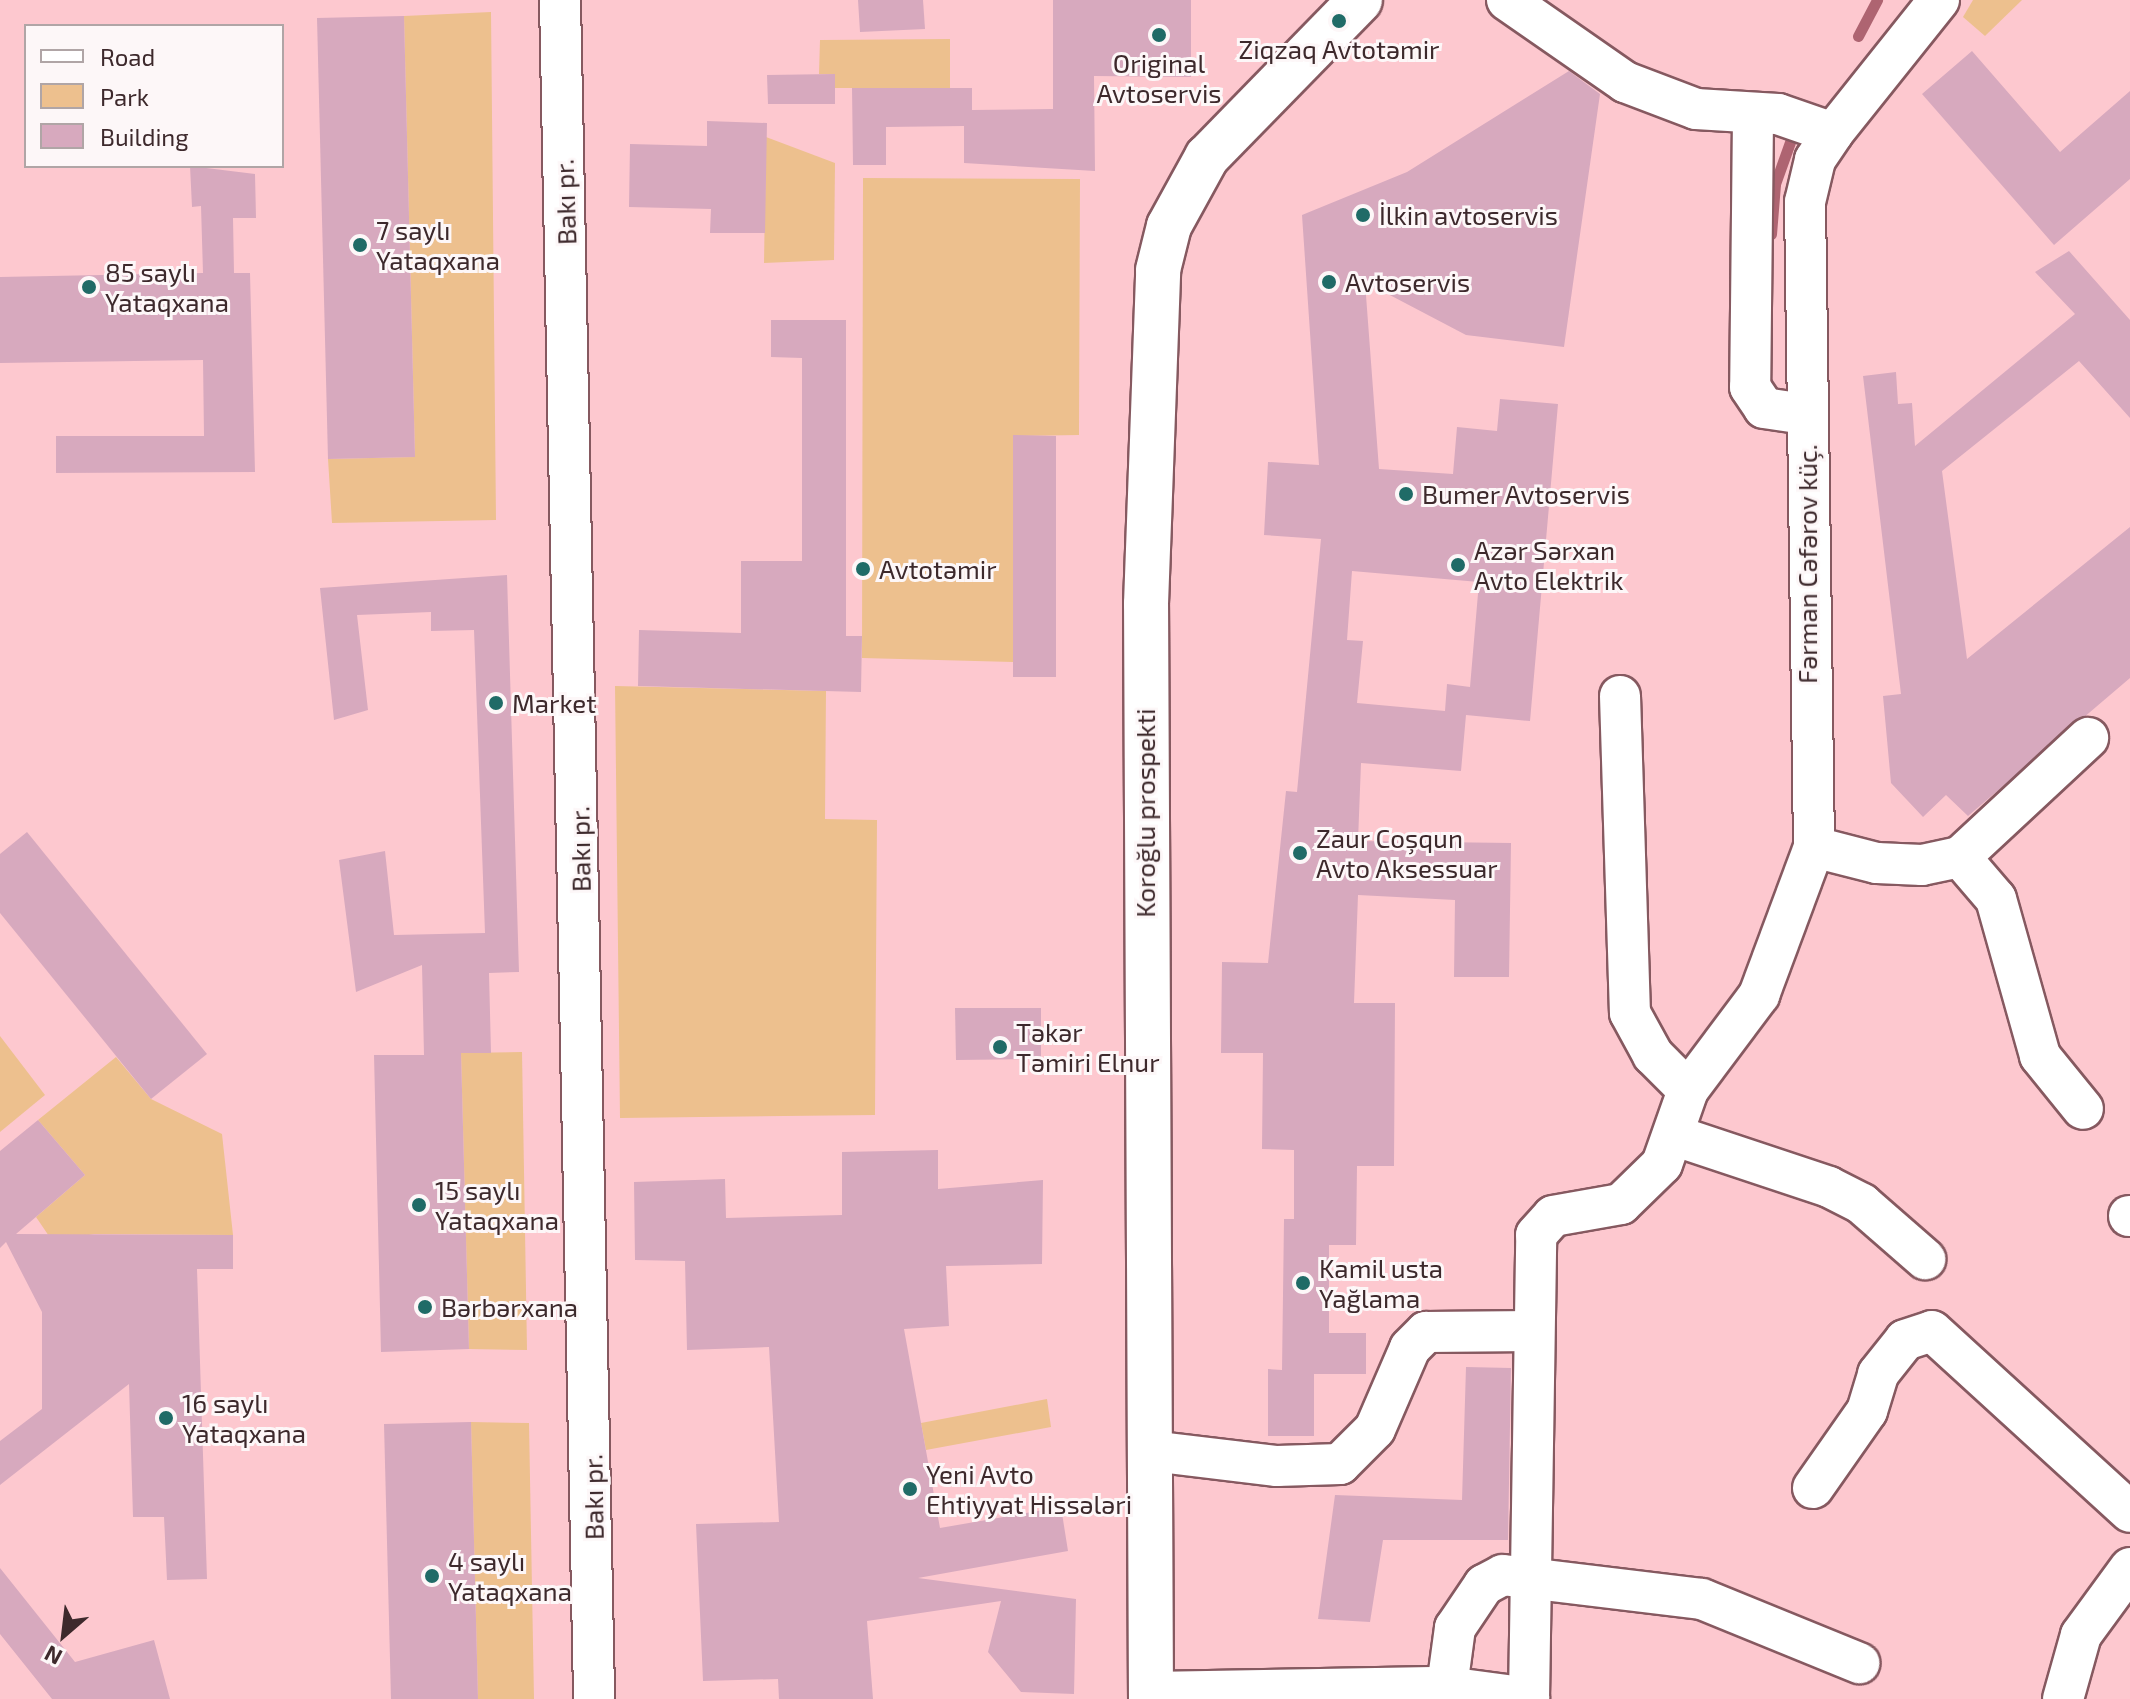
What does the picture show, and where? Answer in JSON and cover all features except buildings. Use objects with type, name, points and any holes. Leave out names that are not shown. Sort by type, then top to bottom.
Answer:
[{"type":"street","name":"Bakı pr.","points":[[560,0],[594,1699]]},
{"type":"street","name":"Koroğlu prospekti","points":[[1151,1695],[1146,604],[1158,270],[1169,226],[1207,157],[1360,0]]},
{"type":"street","points":[[1507,0],[1625,82],[1696,109],[1812,121],[1833,133]]},
{"type":"street","name":"Fərman Cəfərov küç.","points":[[1814,847],[1805,414],[1805,202],[1815,160],[1939,0]]},
{"type":"street","points":[[1753,117],[1750,387],[1764,408],[1805,414]]},
{"type":"street","points":[[1620,696],[1630,1013],[1653,1055],[1688,1090]]},
{"type":"street","points":[[1151,1695],[1447,1687],[1529,1698],[1534,1575],[1533,1331],[1541,1224],[1621,1204],[1639,1192],[1673,1135],[1688,1090],[1759,995],[1814,847],[1877,863],[1922,865],[1960,857],[2088,738]]},
{"type":"street","points":[[1960,857],[1996,899],[2040,1056],[2083,1109]]},
{"type":"street","points":[[1673,1135],[1829,1187],[1862,1204],[1925,1259]]},
{"type":"street","points":[[1151,1451],[1277,1466],[1340,1464],[1375,1429],[1410,1348],[1426,1332],[1533,1331]]},
{"type":"street","points":[[1813,1488],[1867,1411],[1878,1374],[1905,1340],[1932,1331],[2130,1512]]},
{"type":"street","points":[[2063,1699],[2081,1635],[2130,1568]]},
{"type":"street","points":[[1447,1687],[1455,1628],[1484,1585],[1503,1575],[1534,1575],[1702,1599],[1859,1663]]},
{"type":"green space","points":[[1973,0],[2022,0],[1985,36],[1963,17]]},
{"type":"green space","points":[[491,12],[496,520],[332,523],[328,459],[415,457],[404,16]]},
{"type":"green space","points":[[950,39],[950,88],[835,88],[835,74],[819,74],[820,40]]},
{"type":"green space","points":[[766,137],[835,163],[834,260],[764,263]]},
{"type":"green space","points":[[863,178],[1080,179],[1079,435],[1013,436],[1013,662],[862,658]]},
{"type":"green space","points":[[615,686],[826,691],[825,819],[877,820],[875,1115],[620,1118]]},
{"type":"green space","points":[[0,1036],[45,1095],[0,1132]]},
{"type":"green space","points":[[522,1052],[527,1350],[469,1349],[461,1053]]},
{"type":"green space","points":[[116,1057],[151,1099],[222,1134],[233,1235],[94,1234],[53,1242],[36,1217],[85,1175],[38,1120]]},
{"type":"green space","points":[[1047,1399],[1051,1427],[926,1450],[921,1423]]},
{"type":"green space","points":[[471,1422],[529,1423],[534,1699],[478,1699]]},
{"type":"waterway","points":[[1858,36],[1877,0]]},
{"type":"waterway","points":[[1771,234],[1775,184],[1790,142]]},
{"type":"place","name":"Ziqzaq Avtotəmir","points":[[1339,21]]},
{"type":"place","name":"Original Avtoservis","points":[[1159,35]]},
{"type":"place","name":"İlkin avtoservis","points":[[1363,215]]},
{"type":"place","name":"7 saylı Yataqxana","points":[[360,245]]},
{"type":"place","name":"Avtoservis","points":[[1329,282]]},
{"type":"place","name":"85 saylı Yataqxana","points":[[89,287]]},
{"type":"place","name":"Bumer Avtoservis","points":[[1406,494]]},
{"type":"place","name":"Azər Sərxan Avto Elektrik","points":[[1458,565]]},
{"type":"place","name":"Avtotəmir","points":[[863,569]]},
{"type":"place","name":"Market","points":[[496,703]]},
{"type":"place","name":"Zaur Coşqun Avto Aksessuar","points":[[1300,853]]},
{"type":"place","name":"Təkər Təmiri Elnur","points":[[1000,1047]]},
{"type":"place","name":"15 saylı Yataqxana","points":[[419,1205]]},
{"type":"place","name":"Kamil usta Yağlama","points":[[1303,1283]]},
{"type":"place","name":"Bərbərxana","points":[[425,1307]]},
{"type":"place","name":"16 saylı Yataqxana","points":[[166,1418]]},
{"type":"place","name":"Yeni Avto Ehtiyyat Hissələri","points":[[910,1489]]},
{"type":"place","name":"4 saylı Yataqxana","points":[[432,1576]]}]
